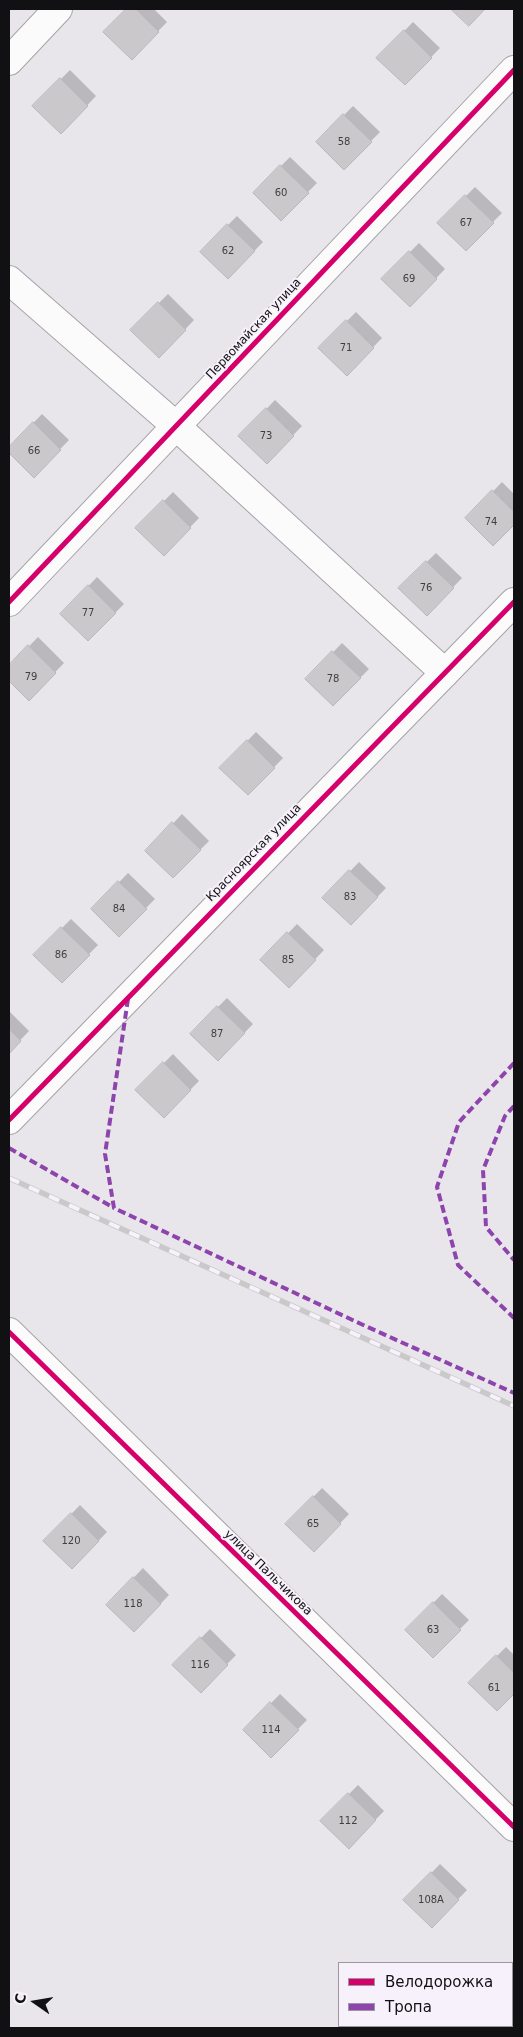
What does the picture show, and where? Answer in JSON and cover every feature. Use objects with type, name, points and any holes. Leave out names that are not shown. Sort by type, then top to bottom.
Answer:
[{"type":"street","points":[[9,61],[58,9]]},
{"type":"street","name":"Первомайская улица","points":[[9,602],[514,70]]},
{"type":"street","points":[[9,280],[176,426],[445,672]]},
{"type":"street","name":"Красноярская улица","points":[[9,1120],[514,602]]},
{"type":"street","name":"улица Пальчикова","points":[[9,1332],[514,1827]]},
{"type":"building","points":[[126,9],[136,9],[159,32],[132,60],[103,32]]},
{"type":"building","points":[[451,9],[485,9],[469,26]]},
{"type":"building","points":[[404,30],[432,58],[405,85],[376,58]]},
{"type":"building","points":[[60,78],[88,106],[61,134],[32,106]]},
{"type":"building","points":[[343,114],[372,142],[344,170],[316,142]]},
{"type":"building","points":[[280,165],[309,193],[281,221],[253,193]]},
{"type":"building","points":[[465,195],[494,223],[466,251],[437,223]]},
{"type":"building","points":[[227,224],[255,251],[228,279],[200,252]]},
{"type":"building","points":[[409,251],[437,279],[410,307],[381,279]]},
{"type":"building","points":[[158,302],[186,330],[159,358],[130,330]]},
{"type":"building","points":[[346,320],[374,348],[347,376],[318,348]]},
{"type":"building","points":[[266,408],[294,436],[267,464],[238,436]]},
{"type":"building","points":[[33,422],[61,450],[34,478],[9,453],[9,447]]},
{"type":"building","points":[[492,490],[514,512],[514,525],[493,546],[465,518]]},
{"type":"building","points":[[163,500],[191,528],[164,556],[135,528]]},
{"type":"building","points":[[426,561],[454,588],[427,616],[398,588]]},
{"type":"building","points":[[88,585],[116,613],[88,641],[60,614]]},
{"type":"building","points":[[28,645],[56,673],[29,701],[9,681],[9,665]]},
{"type":"building","points":[[332,651],[361,678],[333,706],[305,679]]},
{"type":"building","points":[[247,740],[275,768],[248,795],[219,768]]},
{"type":"building","points":[[172,822],[201,850],[173,878],[145,851]]},
{"type":"building","points":[[349,870],[378,897],[351,925],[322,898]]},
{"type":"building","points":[[118,881],[147,909],[119,937],[91,909]]},
{"type":"building","points":[[61,927],[90,955],[62,983],[33,955]]},
{"type":"building","points":[[287,932],[316,960],[289,988],[260,960]]},
{"type":"building","points":[[217,1006],[245,1033],[218,1061],[190,1034]]},
{"type":"building","points":[[9,1029],[21,1041],[9,1054]]},
{"type":"building","points":[[163,1062],[191,1090],[164,1118],[135,1090]]},
{"type":"building","points":[[313,1496],[341,1524],[314,1552],[285,1524]]},
{"type":"building","points":[[71,1513],[99,1541],[72,1569],[43,1541]]},
{"type":"building","points":[[133,1577],[161,1604],[134,1632],[106,1605]]},
{"type":"building","points":[[433,1602],[461,1630],[433,1658],[405,1630]]},
{"type":"building","points":[[200,1637],[228,1665],[201,1693],[172,1665]]},
{"type":"building","points":[[496,1655],[514,1673],[514,1694],[497,1711],[468,1683]]},
{"type":"building","points":[[270,1702],[299,1730],[271,1758],[243,1730]]},
{"type":"building","points":[[348,1793],[376,1820],[349,1849],[320,1821]]},
{"type":"building","points":[[431,1872],[459,1900],[432,1928],[403,1900]]},
{"type":"railway","points":[[9,1178],[514,1406]]},
{"type":"marked path","points":[[128,999],[105,1154],[114,1208],[361,1324],[514,1393]]},
{"type":"marked path","points":[[514,1063],[459,1122],[437,1187],[458,1265],[514,1318]]},
{"type":"marked path","points":[[514,1106],[505,1116],[483,1170],[486,1227],[514,1260]]},
{"type":"marked path","points":[[9,1148],[114,1208]]},
{"type":"cycle path","points":[[9,602],[514,70]]},
{"type":"cycle path","points":[[9,1120],[514,602]]},
{"type":"cycle path","points":[[9,1332],[514,1827]]}]
